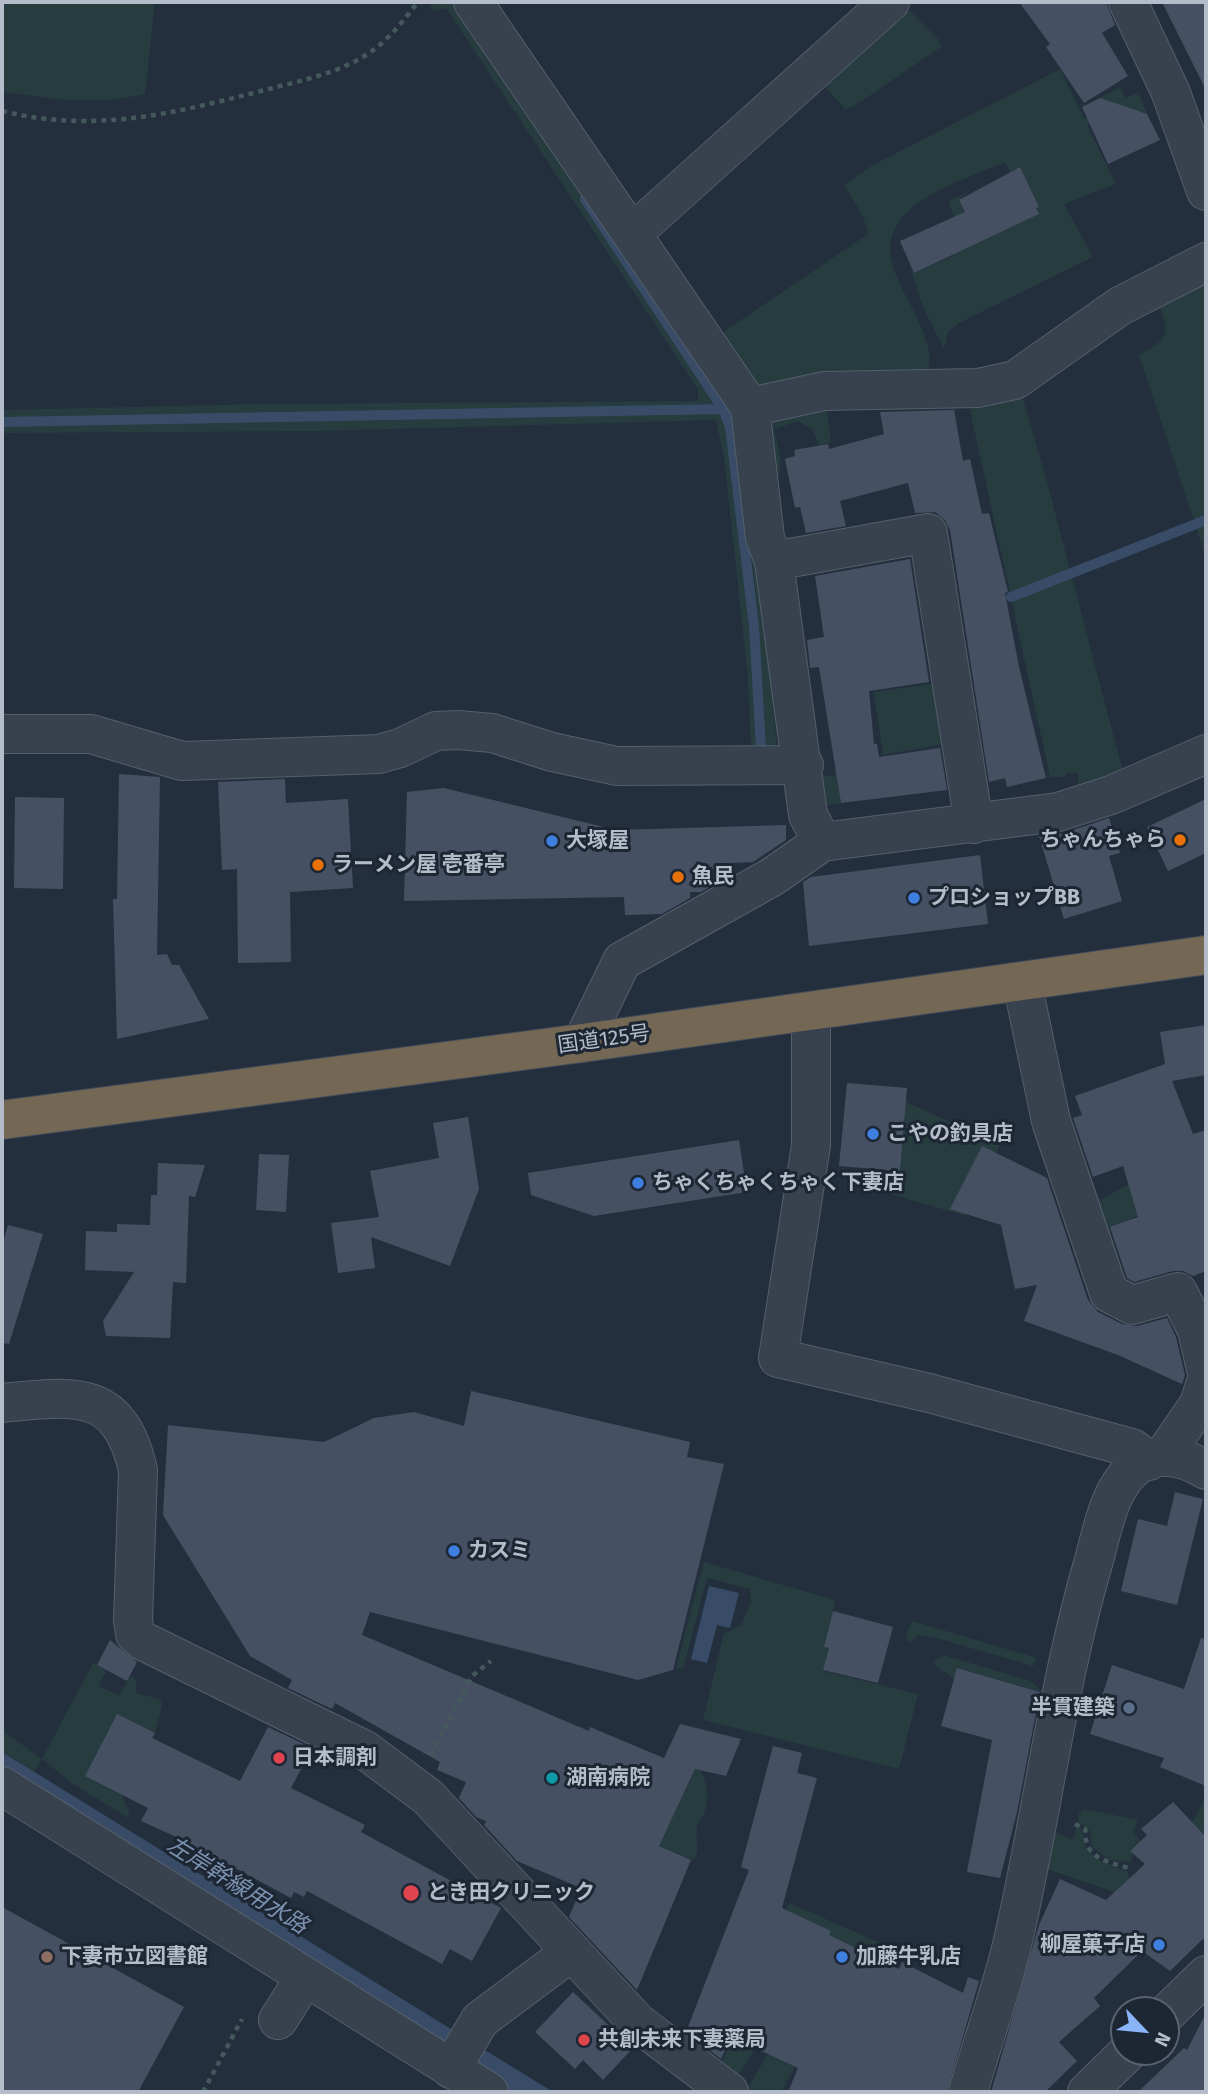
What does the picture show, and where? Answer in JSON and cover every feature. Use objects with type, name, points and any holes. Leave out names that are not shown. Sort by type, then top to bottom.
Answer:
[{"type":"highway","name":"国道125号","points":[[2,1120],[582,1043],[1206,955]]},
{"type":"street","points":[[473,2],[750,407],[765,538],[774,561],[804,765],[808,815],[822,842]]},
{"type":"street","points":[[633,233],[890,2]]},
{"type":"street","points":[[1128,2],[1171,93],[1206,191]]},
{"type":"street","points":[[750,407],[824,391],[978,388],[1015,380],[1120,306],[1206,262]]},
{"type":"street","points":[[774,561],[928,533],[974,824]]},
{"type":"street","points":[[2,734],[91,734],[190,761],[379,754],[400,748],[436,731],[458,730],[492,733],[552,752],[617,766],[804,765]]},
{"type":"street","points":[[582,1043],[622,961],[772,877],[822,842],[974,824],[1075,807],[1111,795],[1206,754]]},
{"type":"street","points":[[1022,982],[1051,1121],[1110,1293],[1132,1305],[1192,1288],[1197,1331],[1206,1369]]},
{"type":"street","points":[[811,1011],[811,1145],[778,1358],[1001,1412],[1132,1448],[1156,1458],[1187,1459],[1206,1471]]},
{"type":"street","points":[[968,2092],[1010,1951],[1065,1679],[1102,1531],[1121,1484],[1134,1467],[1156,1458],[1199,1404],[1206,1382]]},
{"type":"street","points":[[2,1403],[37,1400],[94,1402],[109,1410],[122,1424],[133,1448],[138,1470],[133,1620],[135,1634],[143,1641],[365,1751],[416,1788],[647,2031],[729,2092]]},
{"type":"street","points":[[2,1786],[304,1979],[489,2092]]},
{"type":"street","points":[[451,2069],[480,2020],[571,1952]]},
{"type":"street","points":[[1180,2000],[1206,1975]]},
{"type":"street","points":[[262,2015],[304,1979]]},
{"type":"street","points":[[1087,2092],[1114,2066]]},
{"type":"path","points":[[2,111],[68,122],[153,117],[290,83],[343,68],[368,54],[390,36],[418,2]]},
{"type":"path","points":[[416,1788],[472,1676],[491,1661]]},
{"type":"path","points":[[1075,1824],[1085,1829],[1086,1844],[1093,1852],[1108,1862],[1129,1868]]},
{"type":"path","points":[[203,2092],[262,2015]]},
{"type":"green space","points":[[2,2],[155,2],[145,94],[90,100],[2,92]]},
{"type":"green space","points":[[433,2],[468,2],[732,398],[763,579],[777,750],[751,748],[748,677],[724,457],[716,420],[317,431],[2,433],[2,410],[263,404],[698,401],[698,389],[446,8],[434,11],[430,8]]},
{"type":"green space","points":[[903,4],[938,39],[941,47],[853,107],[845,109],[819,80]]},
{"type":"green space","points":[[1060,69],[1084,119],[1093,114],[1089,104],[1120,87],[1126,98],[1139,92],[1147,114],[1124,112],[1087,125],[1116,184],[1064,204],[1093,257],[959,323],[948,332],[944,349],[923,307],[909,263],[914,273],[953,256],[944,235],[957,222],[949,204],[951,199],[969,192],[959,200],[979,242],[1038,214],[1038,206],[1020,168],[1010,172],[1005,162],[927,197],[897,224],[891,242],[892,263],[927,342],[930,358],[927,373],[766,395],[713,339],[868,234],[863,216],[844,185],[873,165]]},
{"type":"green space","points":[[1206,270],[1206,557],[1139,355],[1158,343],[1165,332],[1155,296]]},
{"type":"green space","points":[[1020,389],[1123,772],[1078,784],[1078,773],[1066,773],[1065,777],[1050,777],[968,401]]},
{"type":"green space","points":[[826,402],[831,442],[819,445],[813,430],[798,421],[774,429],[780,472],[774,485],[760,421]]},
{"type":"green space","points":[[944,682],[953,742],[883,755],[874,692]]},
{"type":"green space","points":[[819,773],[832,777],[837,773],[841,803],[817,807]]},
{"type":"green space","points":[[906,1102],[1000,1144],[966,1216],[883,1192],[886,1170],[900,1171]]},
{"type":"green space","points":[[1129,1184],[1158,1207],[1109,1228],[1124,1274],[1116,1279],[1093,1204]]},
{"type":"green space","points":[[704,1562],[835,1600],[823,1671],[918,1694],[899,1769],[703,1720],[724,1633],[740,1626],[751,1603],[750,1589],[707,1578],[683,1669],[676,1668]]},
{"type":"green space","points":[[912,1621],[1037,1658],[1033,1666],[918,1635],[909,1643],[906,1635]]},
{"type":"green space","points":[[943,1655],[1031,1681],[1042,1692],[958,1668],[954,1679],[932,1663]]},
{"type":"green space","points":[[93,1663],[106,1670],[99,1686],[119,1696],[130,1676],[136,1680],[136,1693],[160,1699],[162,1705],[155,1733],[117,1714],[85,1776],[122,1795],[129,1812],[128,1818],[72,1783],[42,1759]]},
{"type":"green space","points":[[2,1730],[42,1759],[34,1772],[2,1751]]},
{"type":"green space","points":[[697,1766],[703,1776],[707,1795],[706,1808],[697,1828],[694,1860],[654,1844],[670,1813],[675,1812]]},
{"type":"green space","points":[[1206,1798],[1206,1837],[1190,1825]]},
{"type":"green space","points":[[1084,1809],[1138,1820],[1133,1832],[1141,1841],[1130,1850],[1133,1854],[1131,1862],[1109,1860],[1093,1848],[1089,1830],[1078,1822],[1079,1813]]},
{"type":"green space","points":[[1076,1827],[1081,1828],[1086,1849],[1101,1861],[1128,1872],[1129,1879],[1123,1895],[1038,1866],[1052,1830],[1071,1840],[1075,1836]]},
{"type":"green space","points":[[789,1903],[885,1945],[887,1948],[880,1973],[774,2019],[736,2079],[719,2070]],"holes":[[[806,1919],[830,1931],[829,1935],[793,1946]]]},
{"type":"green space","points":[[768,2054],[795,2067],[781,2092],[745,2092]]},
{"type":"water","points":[[709,1586],[739,1593],[730,1628],[717,1625],[707,1663],[691,1659]]},
{"type":"water","points":[[2,1752],[553,2092],[513,2092],[2,1778]]},
{"type":"building","points":[[1019,2],[1106,2],[1115,25],[1102,33],[1128,76],[1084,103],[1046,47],[1050,44]]},
{"type":"building","points":[[1162,2],[1206,2],[1206,90]]},
{"type":"building","points":[[1100,98],[1147,114],[1160,140],[1108,164],[1082,107]]},
{"type":"building","points":[[1020,167],[1039,207],[1036,208],[1039,214],[914,273],[900,241],[965,212],[959,200]]},
{"type":"building","points":[[954,410],[963,461],[970,459],[982,514],[989,513],[1008,592],[1005,593],[1019,667],[1046,778],[1007,787],[1005,778],[989,782],[950,530],[945,520],[935,512],[915,513],[908,483],[840,501],[846,526],[806,533],[800,507],[795,508],[785,459],[795,456],[794,450],[828,444],[829,449],[884,434],[880,412]]},
{"type":"building","points":[[910,559],[929,682],[869,691],[874,744],[877,744],[879,757],[940,748],[947,790],[841,803],[819,667],[810,668],[807,640],[824,637],[815,576]]},
{"type":"building","points":[[119,774],[160,777],[157,955],[167,954],[172,965],[179,965],[209,1019],[117,1039],[113,899],[117,899]]},
{"type":"building","points":[[285,779],[286,803],[348,799],[353,888],[290,892],[291,962],[238,963],[237,869],[222,870],[218,782]]},
{"type":"building","points":[[444,788],[616,830],[786,825],[786,840],[753,862],[733,863],[733,874],[701,892],[690,892],[690,898],[662,914],[625,915],[624,897],[404,901],[407,792]]},
{"type":"building","points":[[15,797],[64,798],[63,889],[14,888]]},
{"type":"building","name":"ちゃんちゃら","points":[[1206,799],[1206,853],[1168,871],[1147,827]]},
{"type":"building","points":[[1109,818],[1120,853],[1109,856],[1122,901],[1064,919],[1039,836],[1064,833]]},
{"type":"building","name":"プロショップBB","points":[[980,855],[988,924],[809,946],[803,882],[811,877]]},
{"type":"building","points":[[1206,1025],[1206,1075],[1172,1081],[1193,1134],[1206,1130],[1206,1271],[1193,1276],[1183,1271],[1173,1271],[1134,1282],[1127,1278],[1110,1227],[1138,1217],[1123,1166],[1093,1177],[1073,1118],[1082,1115],[1075,1096],[1165,1064],[1160,1032]]},
{"type":"building","name":"こやの釣具店","points":[[847,1083],[907,1088],[900,1171],[839,1166]]},
{"type":"building","points":[[468,1117],[479,1189],[450,1266],[371,1237],[375,1268],[338,1273],[331,1223],[379,1217],[370,1171],[439,1158],[433,1123]]},
{"type":"building","name":"ちゃくちゃくちゃく下妻店","points":[[739,1140],[747,1192],[594,1216],[531,1195],[528,1173]]},
{"type":"building","points":[[982,1146],[1047,1178],[1088,1300],[1098,1312],[1122,1324],[1137,1326],[1167,1318],[1176,1337],[1185,1375],[1182,1384],[1118,1355],[1024,1321],[1037,1285],[1015,1289],[1001,1225],[950,1209]]},
{"type":"building","points":[[259,1154],[289,1155],[286,1212],[256,1210]]},
{"type":"building","points":[[158,1163],[205,1165],[195,1197],[189,1196],[186,1283],[173,1282],[170,1338],[106,1336],[103,1321],[134,1272],[85,1270],[86,1231],[117,1232],[117,1224],[150,1225],[151,1195],[157,1195]]},
{"type":"building","points":[[8,1225],[43,1234],[9,1344],[2,1343],[2,1246]]},
{"type":"building","points":[[471,1391],[690,1442],[687,1457],[724,1464],[673,1670],[638,1680],[370,1612],[362,1635],[589,1731],[590,1727],[664,1758],[680,1724],[741,1739],[726,1776],[695,1769],[659,1846],[691,1860],[637,1990],[569,1917],[581,1888],[517,1861],[484,1825],[486,1821],[476,1817],[459,1798],[466,1782],[437,1770],[440,1762],[335,1703],[332,1709],[288,1688],[292,1680],[250,1656],[163,1515],[168,1425],[324,1442],[374,1418],[414,1412],[464,1426]]},
{"type":"building","points":[[1175,1492],[1203,1499],[1177,1605],[1121,1591],[1138,1519],[1167,1526]]},
{"type":"building","points":[[833,1611],[893,1627],[878,1683],[823,1670],[829,1648],[824,1647]]},
{"type":"building","points":[[1201,1638],[1206,1639],[1206,1786],[1160,1767],[1164,1758],[1090,1734],[1112,1665],[1184,1689]]},
{"type":"building","points":[[110,1640],[137,1662],[127,1681],[97,1665]]},
{"type":"building","points":[[957,1668],[1040,1692],[1017,1812],[1000,1878],[967,1872],[992,1740],[941,1726]]},
{"type":"building","points":[[117,1714],[155,1733],[152,1738],[240,1781],[268,1727],[312,1748],[291,1788],[365,1825],[361,1832],[501,1908],[472,1961],[450,1949],[442,1964],[307,1891],[304,1897],[294,1892],[291,1898],[183,1840],[141,1821],[148,1808],[85,1776]]},
{"type":"building","points":[[773,1746],[802,1753],[797,1773],[817,1778],[782,1908],[831,1931],[829,1935],[899,1969],[902,1962],[963,1993],[968,1977],[979,1981],[947,2092],[788,2092],[798,2068],[731,2037],[721,2059],[686,2032],[749,1870],[741,1867]]},
{"type":"building","points":[[1173,1802],[1206,1837],[1206,1936],[1170,1971],[1142,1951],[1094,1998],[1100,2006],[1059,2042],[1077,2061],[1045,2092],[991,2092],[1039,1925],[1060,1879],[1106,1900],[1145,1864],[1130,1851],[1147,1835],[1141,1829]]},
{"type":"building","name":"下妻市立図書館","points":[[2,1907],[184,2007],[138,2092],[2,2092]]},
{"type":"building","name":"共創未来下妻薬局","points":[[573,1992],[633,2048],[603,2080],[583,2060],[575,2069],[535,2032]]},
{"type":"building","points":[[1206,2013],[1206,2092],[1138,2092],[1165,2066],[1180,2066],[1180,2052],[1184,2048],[1187,2050]]},
{"type":"waterway","points":[[2,422],[723,409],[585,199]]},
{"type":"waterway","points":[[723,409],[730,427],[754,626],[761,749]]},
{"type":"waterway","points":[[1011,597],[1206,520]]},
{"type":"place","name":"ちゃんちゃら","points":[[1180,840]]},
{"type":"place","name":"大塚屋","points":[[552,841]]},
{"type":"place","name":"ラーメン屋 壱番亭","points":[[318,865]]},
{"type":"place","name":"魚民","points":[[678,877]]},
{"type":"place","name":"プロショップBB","points":[[914,898]]},
{"type":"place","name":"こやの釣具店","points":[[873,1134]]},
{"type":"place","name":"ちゃくちゃくちゃく下妻店","points":[[638,1183]]},
{"type":"place","name":"カスミ","points":[[454,1551]]},
{"type":"place","name":"半貫建築","points":[[1129,1708]]},
{"type":"place","name":"日本調剤","points":[[279,1758]]},
{"type":"place","name":"湖南病院","points":[[552,1778]]},
{"type":"place","name":"とき田クリニック","points":[[411,1893]]},
{"type":"place","name":"柳屋菓子店","points":[[1159,1945]]},
{"type":"place","name":"下妻市立図書館","points":[[47,1957]]},
{"type":"place","name":"加藤牛乳店","points":[[842,1957]]},
{"type":"place","name":"共創未来下妻薬局","points":[[584,2040]]},
{"type":"water label","name":"左岸幹線用水路","points":[[237,1886]]}]
